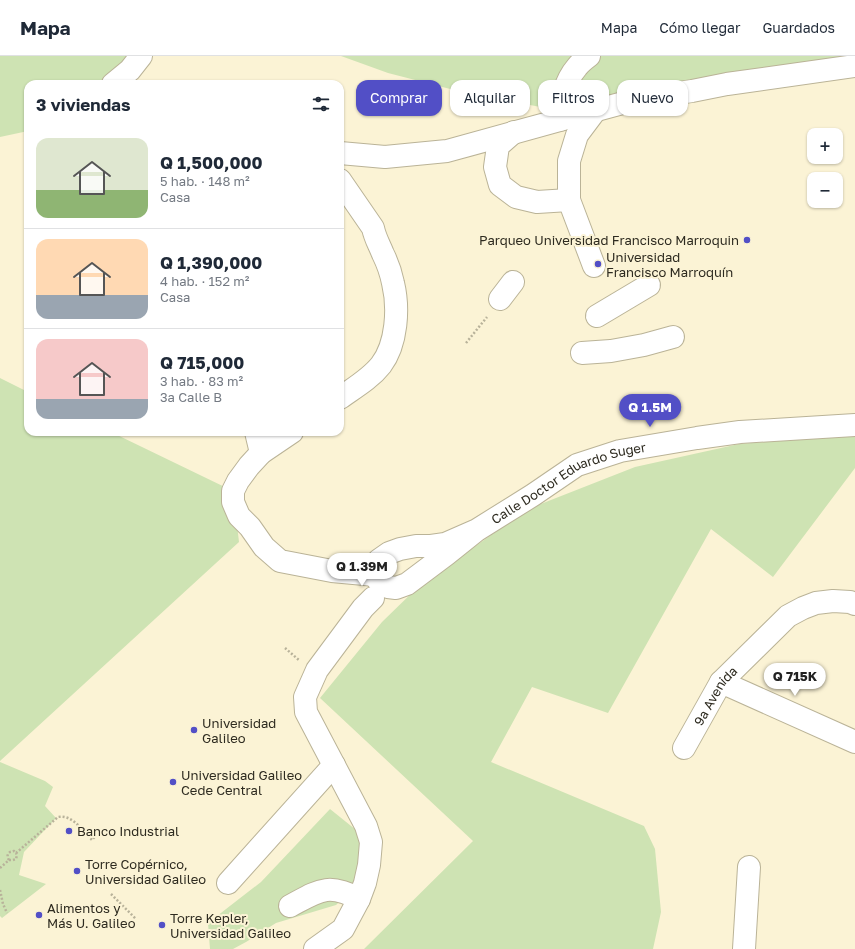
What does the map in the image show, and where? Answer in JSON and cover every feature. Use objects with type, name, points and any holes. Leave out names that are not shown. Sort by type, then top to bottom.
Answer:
[{"type":"street","points":[[118,80],[130,70],[141,56]]},
{"type":"street","points":[[560,120],[564,92],[569,79],[577,66],[589,56]]},
{"type":"street","points":[[609,107],[652,97],[727,84],[855,66]]},
{"type":"street","points":[[344,153],[385,157],[447,151],[575,116]]},
{"type":"street","points":[[590,116],[577,135],[569,161],[569,200],[594,266]]},
{"type":"street","points":[[514,132],[498,146],[495,167],[500,185],[516,197],[537,202],[569,200]]},
{"type":"street","points":[[344,186],[373,228],[393,283],[397,314],[395,332],[388,353],[381,365],[371,376],[344,395]]},
{"type":"street","points":[[500,300],[513,282]]},
{"type":"street","points":[[597,316],[649,285]]},
{"type":"street","points":[[582,353],[611,351],[644,345],[673,337]]},
{"type":"street","name":"Calle Doctor Eduardo Suger","points":[[477,530],[445,544],[416,546],[389,553],[376,564],[375,575],[382,584],[388,587],[396,588],[407,584],[477,530],[577,465],[620,451],[740,432],[855,425]]},
{"type":"street","points":[[257,436],[261,453]]},
{"type":"street","points":[[286,436],[261,453],[249,466],[232,491],[233,502],[239,516],[250,527],[264,547],[280,561],[332,571],[375,575]]},
{"type":"street","points":[[315,949],[343,929],[360,899],[369,865],[371,842],[366,826],[306,712],[305,697],[317,670],[363,608],[373,598]]},
{"type":"street","name":"9a Avenida","points":[[684,748],[721,682],[788,616],[816,603],[833,601],[850,602],[855,604]]},
{"type":"street","points":[[721,682],[855,742]]},
{"type":"street","points":[[228,883],[334,765]]},
{"type":"street","points":[[744,949],[749,867]]},
{"type":"street","points":[[290,906],[316,892],[326,890],[339,890],[360,899]]},
{"type":"path","points":[[466,343],[487,317]]},
{"type":"path","points":[[285,648],[301,663]]},
{"type":"path","points":[[16,853],[60,816],[72,820],[92,840],[97,834]]},
{"type":"path","points":[[9,860],[8,855],[10,852],[12,851],[16,853]]},
{"type":"path","points":[[0,868],[9,860],[16,859],[16,853]]},
{"type":"path","points":[[0,890],[3,904],[7,913]]},
{"type":"path","points":[[110,894],[136,920]]},
{"type":"green space","points":[[0,56],[130,56],[108,80],[24,80],[24,132],[0,137]]},
{"type":"green space","points":[[341,56],[855,56],[688,86],[688,80],[617,80],[617,99],[609,100],[609,80],[538,80],[538,107],[530,105],[530,80],[450,80],[450,89],[442,87],[442,80],[415,80],[388,73]]},
{"type":"green space","points":[[0,378],[24,390],[24,436],[119,436],[233,491],[239,542],[0,761]]},
{"type":"green space","points":[[855,435],[855,468],[773,577],[711,529],[608,713],[532,687],[491,762],[644,826],[655,849],[661,912],[653,949],[364,949],[473,841],[320,698],[382,622],[420,585],[528,509],[635,467],[739,444]]},
{"type":"green space","points":[[0,762],[45,781],[53,787],[45,806],[56,818],[24,852],[19,875],[46,884],[2,918],[0,916]]},
{"type":"green space","points":[[330,809],[366,838],[360,882],[336,905],[276,923],[233,949],[210,949],[208,923],[261,882]]},
{"type":"place","name":"Parqueo Universidad Francisco Marroquin","points":[[747,240]]},
{"type":"place","name":"Universidad Francisco Marroquín","points":[[598,264]]},
{"type":"place","name":"Universidad Galileo","points":[[194,730]]},
{"type":"place","name":"Universidad Galileo Cede Central","points":[[173,782]]},
{"type":"place","name":"Banco Industrial","points":[[69,831]]},
{"type":"place","name":"Torre Copérnico, Universidad Galileo","points":[[77,871]]},
{"type":"place","name":"Alimentos y Más U. Galileo","points":[[39,915]]},
{"type":"place","name":"Torre Kepler, Universidad Galileo","points":[[162,925]]}]
